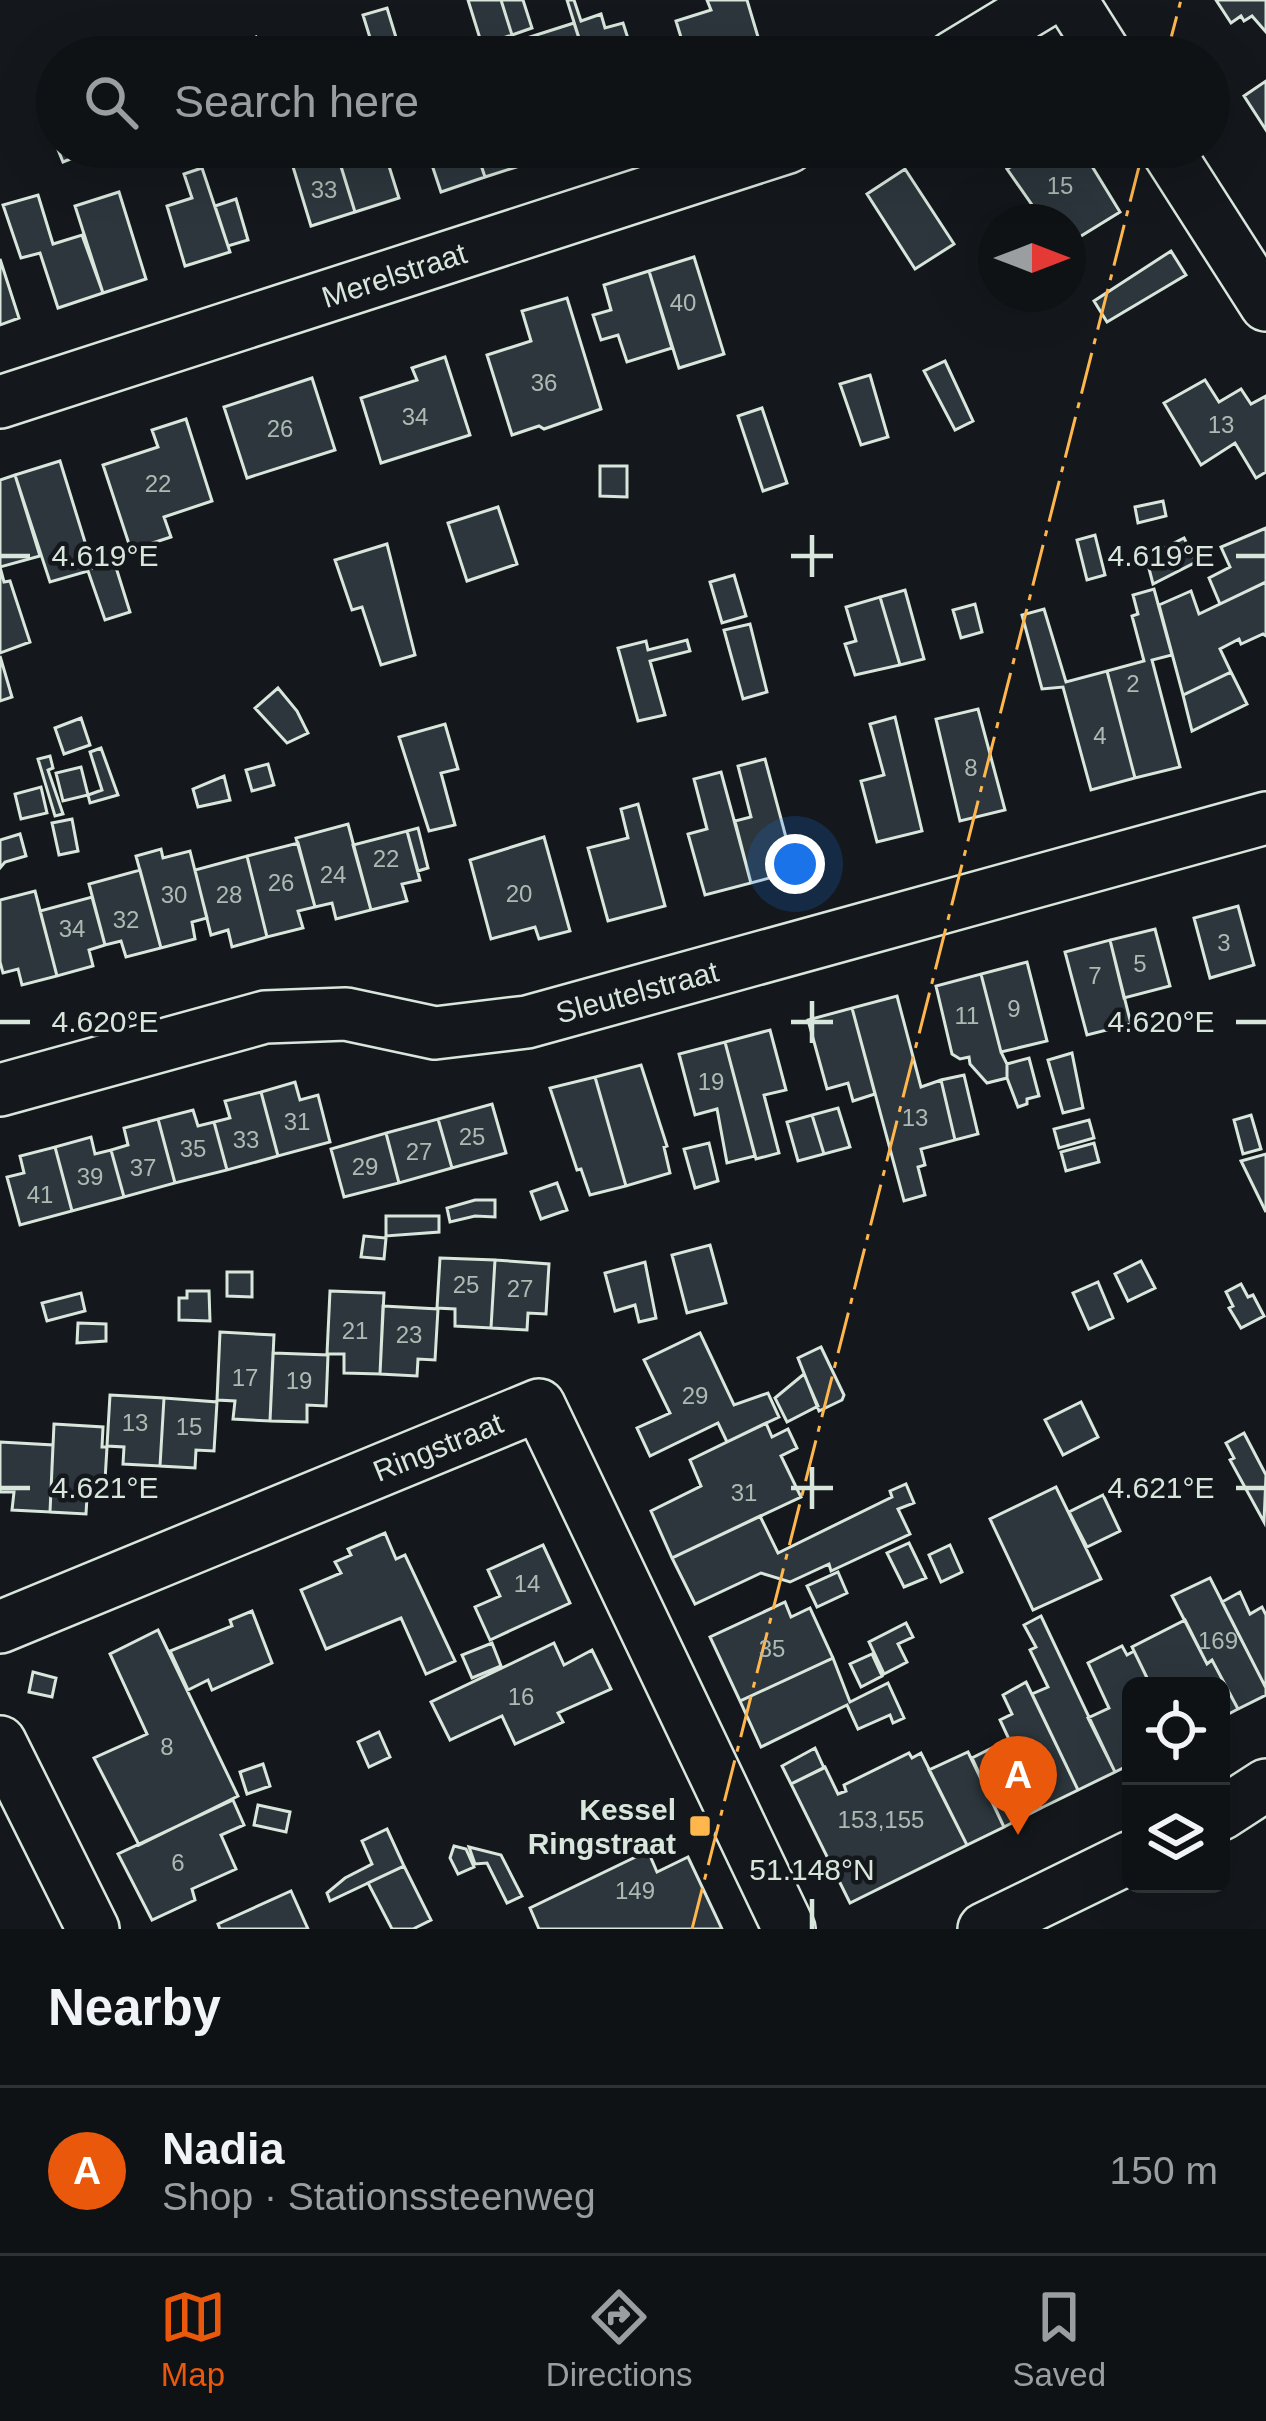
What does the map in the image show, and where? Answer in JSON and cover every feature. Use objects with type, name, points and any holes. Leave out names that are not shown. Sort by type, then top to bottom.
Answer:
[{"type":"street","points":[[988,36],[1047,0]]},
{"type":"street","points":[[1071,0],[1094,36]]},
{"type":"street","name":"Merelstraat","points":[[0,402],[723,168]]},
{"type":"street","points":[[1178,168],[1266,305]]},
{"type":"street","name":"Sleutelstraat","points":[[0,1090],[265,1017],[346,1014],[435,1033],[527,1022],[1266,818]]},
{"type":"street","name":"Ringstraat","points":[[0,1627],[539,1405],[789,1929]]},
{"type":"street","points":[[0,1742],[93,1929]]},
{"type":"street","points":[[1230,1808],[1266,1785]]},
{"type":"street","points":[[985,1929],[1122,1861]]},
{"type":"building","points":[[468,0],[501,0],[512,35],[479,36]]},
{"type":"building","points":[[501,0],[523,0],[532,28],[512,35]]},
{"type":"building","points":[[567,0],[574,0],[581,21],[601,14],[605,28],[623,23],[627,36],[578,36]]},
{"type":"building","points":[[707,0],[747,0],[758,36],[681,36],[676,21],[711,10]]},
{"type":"building","points":[[1216,0],[1266,0],[1266,32],[1252,16],[1231,23]]},
{"type":"building","points":[[387,8],[396,36],[370,36],[363,15]]},
{"type":"building","points":[[574,23],[578,36],[533,36]]},
{"type":"building","points":[[1266,81],[1266,130],[1244,96]]},
{"type":"building","points":[[202,168],[230,252],[185,266],[167,206],[192,198],[184,174]]},
{"type":"building","points":[[293,168],[341,168],[355,212],[311,226]]},
{"type":"building","points":[[341,168],[390,168],[399,198],[355,212]]},
{"type":"building","points":[[433,168],[482,168],[485,177],[441,192]]},
{"type":"building","points":[[482,168],[513,168],[485,177]]},
{"type":"building","points":[[1093,168],[1120,212],[1086,233],[1086,204],[1031,204],[1007,169]]},
{"type":"building","points":[[905,169],[954,244],[915,269],[867,194]]},
{"type":"building","points":[[119,192],[146,279],[103,293],[75,206]]},
{"type":"building","points":[[38,195],[53,244],[82,235],[103,293],[58,308],[40,253],[21,258],[3,205]]},
{"type":"building","points":[[236,199],[248,240],[228,246],[215,206]]},
{"type":"building","points":[[1171,251],[1186,275],[1107,322],[1094,301]]},
{"type":"building","points":[[694,257],[724,354],[679,368],[649,271]]},
{"type":"building","points":[[0,259],[19,318],[0,325]]},
{"type":"building","points":[[649,271],[672,348],[627,362],[618,335],[601,340],[593,315],[611,310],[604,285]]},
{"type":"building","points":[[567,298],[601,409],[512,435],[487,355],[531,341],[522,311]]},
{"type":"building","points":[[445,357],[470,435],[381,463],[361,398],[417,380],[412,368]]},
{"type":"building","points":[[945,361],[973,421],[955,430],[924,371]]},
{"type":"building","points":[[870,375],[888,437],[861,445],[840,384]]},
{"type":"building","points":[[312,378],[335,450],[247,478],[224,407]]},
{"type":"building","points":[[1205,380],[1219,402],[1241,389],[1251,404],[1266,396],[1266,472],[1256,478],[1235,443],[1201,465],[1164,403]]},
{"type":"building","points":[[762,408],[787,483],[763,491],[738,416]]},
{"type":"building","points":[[186,419],[212,501],[164,517],[171,537],[131,550],[103,465],[158,447],[152,430]]},
{"type":"building","points":[[60,461],[93,568],[114,561],[130,612],[105,620],[88,571],[50,582],[15,475]]},
{"type":"building","points":[[600,466],[627,466],[627,497],[600,496]]},
{"type":"building","points":[[15,475],[40,556],[0,567],[0,480]]},
{"type":"building","points":[[1163,501],[1166,516],[1138,523],[1135,507]]},
{"type":"building","points":[[498,507],[517,564],[467,581],[448,523]]},
{"type":"building","points":[[1266,528],[1266,582],[1220,604],[1209,578],[1230,567],[1221,547]]},
{"type":"building","points":[[1095,535],[1105,575],[1087,580],[1077,540]]},
{"type":"building","points":[[1184,538],[1196,562],[1153,584],[1146,557]]},
{"type":"building","points":[[387,544],[415,655],[381,665],[362,607],[352,610],[335,560]]},
{"type":"building","points":[[0,567],[4,582],[10,581],[30,642],[0,653]]},
{"type":"building","points":[[734,575],[746,616],[722,623],[710,582]]},
{"type":"building","points":[[1266,582],[1266,636],[1241,644],[1239,639],[1220,649],[1231,672],[1183,695],[1159,605],[1191,591],[1199,614]]},
{"type":"building","points":[[1154,589],[1172,655],[1152,660],[1180,767],[1135,778],[1107,671],[1144,661],[1132,616],[1138,614],[1133,595]]},
{"type":"building","points":[[905,590],[924,659],[900,665],[880,597]]},
{"type":"building","points":[[880,597],[900,665],[855,675],[845,644],[856,641],[846,607]]},
{"type":"building","points":[[975,604],[982,632],[961,638],[953,610]]},
{"type":"building","points":[[1044,609],[1066,682],[1107,671],[1135,778],[1091,790],[1063,687],[1042,689],[1022,615]]},
{"type":"building","points":[[750,624],[767,692],[743,699],[724,630]]},
{"type":"building","points":[[687,640],[690,651],[650,661],[665,715],[638,721],[618,648],[646,641],[648,650]]},
{"type":"building","points":[[0,656],[12,697],[0,701]]},
{"type":"building","points":[[1231,672],[1247,704],[1192,731],[1183,695]]},
{"type":"building","points":[[278,688],[308,733],[287,743],[255,708]]},
{"type":"building","points":[[978,709],[1005,810],[960,821],[936,719]]},
{"type":"building","points":[[895,717],[922,831],[877,842],[861,781],[884,775],[870,724]]},
{"type":"building","points":[[81,718],[90,745],[64,754],[55,728]]},
{"type":"building","points":[[445,724],[458,769],[441,773],[455,825],[429,831],[399,737]]},
{"type":"building","points":[[101,748],[118,795],[90,803],[88,795],[102,790],[90,752]]},
{"type":"building","points":[[50,756],[53,768],[48,770],[63,814],[55,816],[38,759]]},
{"type":"building","points":[[765,759],[795,871],[751,883],[735,821],[751,817],[738,766]]},
{"type":"building","points":[[268,764],[274,785],[252,791],[246,770]]},
{"type":"building","points":[[81,767],[88,795],[63,801],[56,773]]},
{"type":"building","points":[[721,772],[751,883],[705,895],[688,834],[707,829],[694,779]]},
{"type":"building","points":[[224,776],[230,800],[198,807],[193,789]]},
{"type":"building","points":[[41,787],[47,813],[21,819],[15,794]]},
{"type":"building","points":[[638,804],[665,906],[608,921],[588,848],[628,838],[621,809]]},
{"type":"building","points":[[72,819],[78,851],[59,855],[52,823]]},
{"type":"building","points":[[348,824],[371,910],[336,919],[332,903],[315,907],[296,838]]},
{"type":"building","points":[[418,828],[428,868],[418,871],[407,831]]},
{"type":"building","points":[[407,831],[420,880],[402,884],[407,901],[371,910],[353,845]]},
{"type":"building","points":[[20,834],[26,856],[0,868],[0,840]]},
{"type":"building","points":[[544,837],[570,931],[539,939],[535,927],[491,939],[470,860]]},
{"type":"building","points":[[298,843],[315,907],[298,911],[303,928],[267,937],[247,856]]},
{"type":"building","points":[[161,849],[163,858],[190,851],[207,918],[192,922],[195,939],[161,948],[136,856]]},
{"type":"building","points":[[247,856],[267,937],[232,947],[228,930],[211,935],[195,870]]},
{"type":"building","points":[[140,870],[161,948],[126,957],[121,941],[105,945],[89,884]]},
{"type":"building","points":[[35,891],[57,976],[22,985],[18,969],[3,973],[0,962],[0,900]]},
{"type":"building","points":[[92,897],[105,945],[89,950],[93,966],[57,976],[40,911]]},
{"type":"building","points":[[1238,906],[1254,965],[1210,978],[1194,918]]},
{"type":"building","points":[[1155,929],[1170,986],[1124,998],[1110,940]]},
{"type":"building","points":[[1110,940],[1131,1024],[1087,1035],[1065,952]]},
{"type":"building","points":[[1027,962],[1047,1041],[1001,1052],[981,974]]},
{"type":"building","points":[[981,974],[1007,1064],[1007,1078],[987,1083],[969,1057],[952,1054],[936,986]]},
{"type":"building","points":[[897,996],[921,1087],[941,1080],[955,1140],[921,1149],[925,1165],[918,1167],[925,1195],[904,1201],[852,1008]]},
{"type":"building","points":[[852,1008],[875,1094],[853,1101],[848,1083],[827,1089],[808,1020]]},
{"type":"building","points":[[770,1030],[786,1090],[764,1095],[779,1153],[756,1159],[725,1042]]},
{"type":"building","points":[[725,1042],[755,1156],[727,1163],[717,1109],[695,1115],[679,1054]]},
{"type":"building","points":[[1072,1053],[1083,1108],[1063,1113],[1048,1060]]},
{"type":"building","points":[[1029,1058],[1039,1096],[1018,1107],[1007,1064]]},
{"type":"building","points":[[641,1065],[667,1146],[670,1173],[626,1186],[595,1077]]},
{"type":"building","points":[[964,1075],[978,1134],[955,1140],[941,1080]]},
{"type":"building","points":[[595,1077],[626,1186],[590,1195],[550,1088]]},
{"type":"building","points":[[295,1082],[300,1100],[318,1095],[330,1142],[278,1156],[261,1092]]},
{"type":"building","points":[[261,1092],[278,1156],[227,1170],[214,1122],[230,1118],[225,1101]]},
{"type":"building","points":[[492,1104],[506,1153],[452,1168],[438,1119]]},
{"type":"building","points":[[838,1108],[850,1147],[824,1154],[812,1115]]},
{"type":"building","points":[[193,1110],[198,1126],[214,1122],[227,1170],[175,1183],[158,1119]]},
{"type":"building","points":[[812,1115],[824,1154],[798,1161],[787,1122]]},
{"type":"building","points":[[1251,1115],[1261,1149],[1243,1154],[1234,1120]]},
{"type":"building","points":[[158,1119],[175,1183],[124,1197],[111,1150],[128,1145],[124,1128]]},
{"type":"building","points":[[438,1119],[452,1168],[399,1183],[386,1133]]},
{"type":"building","points":[[1089,1120],[1094,1138],[1059,1148],[1054,1129]]},
{"type":"building","points":[[386,1133],[399,1183],[344,1197],[331,1149]]},
{"type":"building","points":[[91,1137],[95,1154],[111,1150],[124,1197],[72,1211],[55,1147]]},
{"type":"building","points":[[709,1143],[718,1181],[695,1188],[684,1149]]},
{"type":"building","points":[[1094,1143],[1099,1162],[1066,1171],[1061,1152]]},
{"type":"building","points":[[55,1147],[72,1211],[20,1225],[7,1177],[24,1173],[20,1156]]},
{"type":"building","points":[[1266,1154],[1266,1212],[1241,1161]]},
{"type":"building","points":[[557,1183],[567,1210],[541,1219],[531,1192]]},
{"type":"building","points":[[495,1200],[495,1217],[450,1222],[447,1208]]},
{"type":"building","points":[[386,1216],[439,1216],[439,1232],[386,1236]]},
{"type":"building","points":[[364,1236],[386,1238],[384,1259],[361,1257]]},
{"type":"building","points":[[710,1245],[726,1303],[687,1313],[672,1255]]},
{"type":"building","points":[[440,1258],[495,1260],[491,1328],[455,1326],[455,1309],[437,1308]]},
{"type":"building","points":[[495,1260],[549,1264],[546,1314],[528,1313],[527,1330],[491,1328]]},
{"type":"building","points":[[1141,1261],[1155,1288],[1128,1301],[1115,1274]]},
{"type":"building","points":[[645,1262],[656,1318],[639,1322],[635,1305],[615,1311],[605,1273]]},
{"type":"building","points":[[227,1272],[252,1272],[252,1297],[227,1296]]},
{"type":"building","points":[[1098,1282],[1113,1318],[1089,1329],[1073,1293]]},
{"type":"building","points":[[1241,1284],[1264,1316],[1241,1328],[1226,1292]]},
{"type":"building","points":[[187,1291],[209,1291],[210,1321],[179,1320],[179,1298],[187,1298]]},
{"type":"building","points":[[330,1291],[384,1293],[380,1374],[344,1373],[344,1354],[327,1354]]},
{"type":"building","points":[[81,1293],[85,1311],[47,1321],[42,1303]]},
{"type":"building","points":[[383,1306],[438,1309],[435,1360],[418,1359],[417,1376],[380,1374]]},
{"type":"building","points":[[78,1323],[106,1324],[106,1341],[77,1343]]},
{"type":"building","points":[[220,1332],[274,1335],[270,1421],[233,1419],[235,1401],[217,1400]]},
{"type":"building","points":[[700,1333],[734,1405],[768,1393],[779,1417],[727,1442],[718,1423],[650,1456],[637,1428],[670,1413],[644,1360]]},
{"type":"building","points":[[821,1347],[844,1395],[819,1411],[798,1358]]},
{"type":"building","points":[[273,1353],[328,1355],[326,1406],[307,1405],[307,1422],[270,1421]]},
{"type":"building","points":[[804,1374],[818,1406],[787,1422],[775,1398]]},
{"type":"building","points":[[110,1395],[164,1398],[160,1466],[123,1464],[124,1447],[107,1446]]},
{"type":"building","points":[[164,1398],[217,1402],[214,1451],[196,1450],[195,1468],[160,1466]]},
{"type":"building","points":[[1081,1402],[1098,1437],[1063,1455],[1045,1420]]},
{"type":"building","points":[[766,1423],[772,1437],[788,1429],[797,1448],[781,1456],[801,1497],[672,1558],[651,1511],[701,1486],[690,1460]]},
{"type":"building","points":[[54,1424],[103,1427],[102,1447],[107,1447],[104,1497],[87,1497],[86,1514],[50,1512]]},
{"type":"building","points":[[1244,1433],[1266,1475],[1264,1522],[1230,1460],[1234,1458],[1226,1443]]},
{"type":"building","points":[[0,1442],[53,1445],[50,1512],[12,1510],[14,1492],[0,1492]]},
{"type":"building","points":[[906,1484],[914,1503],[898,1509],[910,1534],[831,1571],[829,1564],[790,1582],[761,1573],[695,1604],[672,1558],[760,1516],[778,1553],[892,1497],[890,1491]]},
{"type":"building","points":[[1056,1487],[1101,1579],[1033,1610],[990,1519]]},
{"type":"building","points":[[1103,1495],[1120,1531],[1087,1547],[1069,1512]]},
{"type":"building","points":[[385,1533],[396,1559],[405,1555],[455,1661],[426,1674],[401,1618],[326,1649],[301,1590],[341,1573],[335,1562],[351,1555],[348,1549]]},
{"type":"building","points":[[909,1543],[926,1578],[904,1587],[887,1553]]},
{"type":"building","points":[[543,1545],[570,1603],[490,1640],[475,1607],[500,1596],[488,1570]]},
{"type":"building","points":[[950,1545],[962,1572],[941,1582],[929,1555]]},
{"type":"building","points":[[838,1572],[847,1593],[817,1607],[807,1586]]},
{"type":"building","points":[[1210,1578],[1266,1695],[1238,1709],[1230,1694],[1230,1677],[1221,1677],[1212,1660],[1207,1664],[1172,1596]]},
{"type":"building","points":[[1240,1592],[1250,1614],[1262,1607],[1266,1615],[1266,1688],[1222,1602]]},
{"type":"building","points":[[785,1602],[791,1617],[810,1608],[833,1658],[740,1701],[710,1637]]},
{"type":"building","points":[[252,1611],[272,1663],[212,1690],[208,1680],[188,1690],[170,1651],[232,1626],[230,1620]]},
{"type":"building","points":[[1041,1616],[1115,1772],[1078,1790],[1032,1694],[1048,1687],[1024,1625]]},
{"type":"building","points":[[1185,1620],[1207,1664],[1212,1660],[1221,1677],[1147,1677],[1132,1647]]},
{"type":"building","points":[[906,1623],[913,1637],[898,1644],[907,1662],[884,1674],[869,1642]]},
{"type":"building","points":[[158,1630],[238,1796],[139,1845],[94,1758],[147,1734],[110,1654]]},
{"type":"building","points":[[492,1643],[501,1666],[472,1678],[462,1655]]},
{"type":"building","points":[[554,1643],[564,1665],[592,1650],[611,1689],[558,1713],[563,1722],[515,1744],[502,1716],[450,1740],[431,1702]]},
{"type":"building","points":[[1122,1646],[1127,1655],[1134,1651],[1147,1677],[1122,1677],[1122,1768],[1115,1772],[1088,1718],[1109,1708],[1088,1663]]},
{"type":"building","points":[[872,1654],[882,1676],[861,1687],[850,1664]]},
{"type":"building","points":[[833,1658],[850,1702],[888,1683],[904,1718],[893,1723],[890,1715],[858,1729],[847,1705],[761,1747],[740,1701]]},
{"type":"building","points":[[33,1672],[56,1678],[52,1697],[29,1692]]},
{"type":"building","points":[[1026,1682],[1078,1790],[1041,1808],[1000,1720],[1012,1714],[1003,1695]]},
{"type":"building","points":[[379,1732],[390,1757],[369,1767],[358,1742]]},
{"type":"building","points":[[1008,1740],[1041,1808],[1004,1827],[972,1758]]},
{"type":"building","points":[[815,1748],[824,1768],[791,1784],[782,1766]]},
{"type":"building","points":[[968,1752],[1004,1827],[967,1845],[929,1770]]},
{"type":"building","points":[[909,1753],[912,1758],[921,1753],[967,1845],[850,1903],[791,1784],[825,1767],[838,1794],[846,1791],[844,1785]]},
{"type":"building","points":[[263,1764],[270,1786],[247,1794],[240,1772]]},
{"type":"building","points":[[233,1800],[244,1825],[221,1835],[236,1869],[192,1889],[195,1900],[152,1920],[118,1854]]},
{"type":"building","points":[[258,1805],[290,1812],[286,1832],[254,1825]]},
{"type":"building","points":[[387,1829],[404,1866],[330,1901],[327,1893],[372,1864],[362,1841]]},
{"type":"building","points":[[454,1846],[466,1849],[474,1867],[458,1874],[450,1858]]},
{"type":"building","points":[[469,1847],[501,1855],[522,1896],[507,1903],[487,1863],[475,1864]]},
{"type":"building","points":[[648,1851],[657,1872],[688,1857],[722,1929],[539,1929],[530,1908]]},
{"type":"building","points":[[404,1866],[431,1920],[413,1929],[392,1929],[368,1883]]},
{"type":"building","points":[[291,1891],[308,1929],[220,1929],[218,1924]]},
{"type":"power","points":[[1172,36],[1181,0]]},
{"type":"power","points":[[692,1929],[1139,168]]},
{"type":"place","name":"Kessel Ringstraat","points":[[700,1826]]},
{"type":"place","name":"Nadia","points":[[1018,1835]]}]
